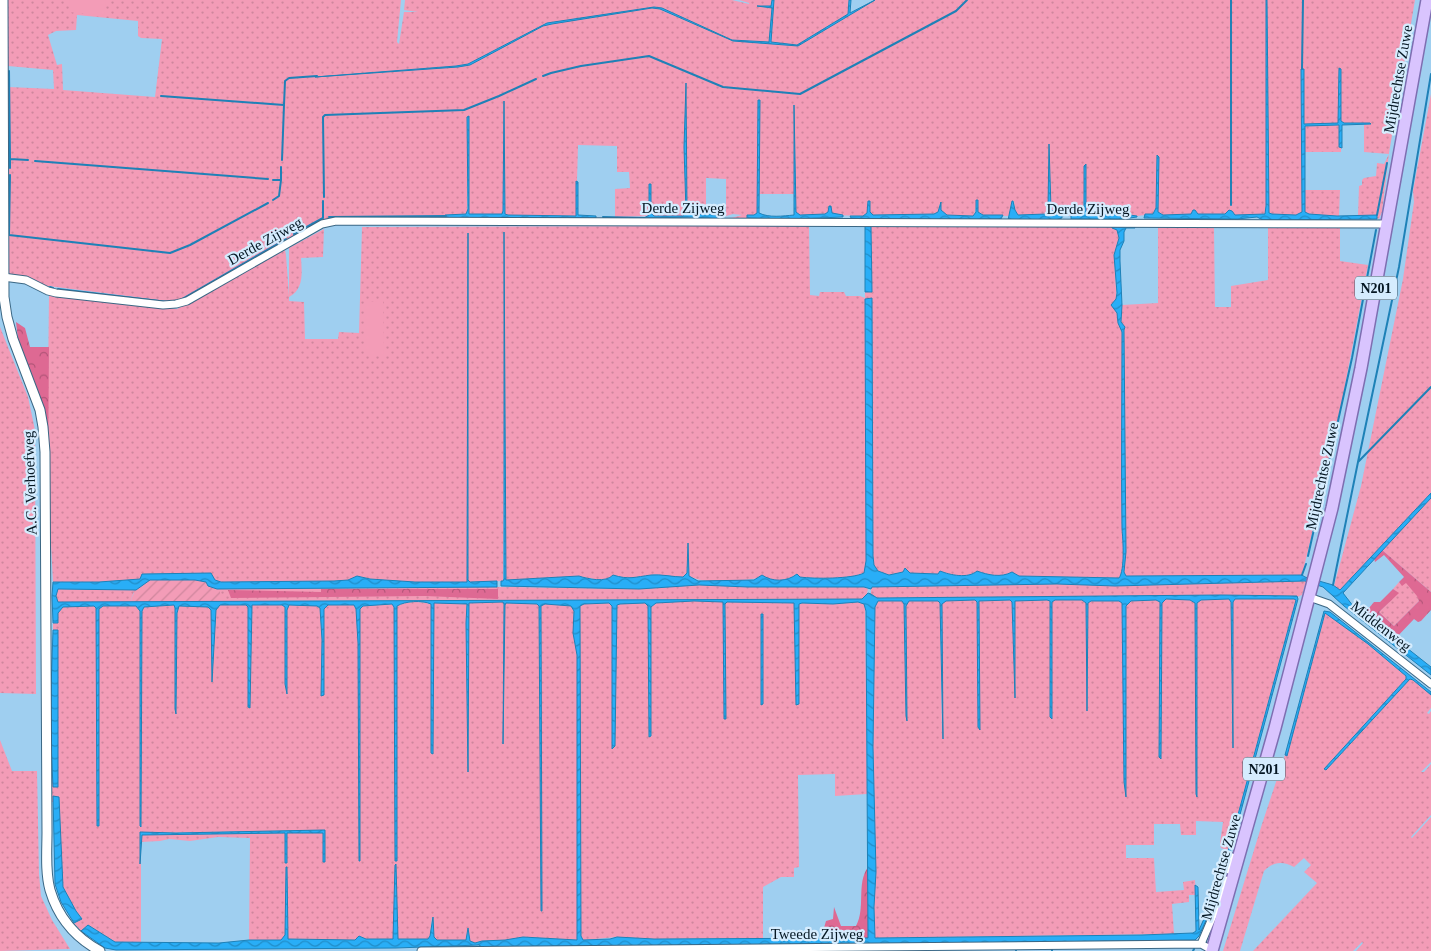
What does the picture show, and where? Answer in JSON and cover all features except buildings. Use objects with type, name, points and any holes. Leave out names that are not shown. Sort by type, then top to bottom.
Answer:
[{"type":"main road","name":"Mijdrechtse Zuwe","points":[[1212,950],[1275,728],[1332,508],[1388,224],[1427,0]]},
{"type":"street","name":"A.C. Verhoefweg","points":[[3,0],[3,278],[9,324],[13,339],[34,395],[43,427],[48,857],[50,889],[60,913],[72,930],[89,945],[100,951]]},
{"type":"street","name":"Derde Zijweg","points":[[3,278],[26,280],[56,293],[163,305],[176,304],[188,301],[322,224],[336,221],[1388,224]]},
{"type":"street","name":"Middenweg","points":[[1309,597],[1323,601],[1337,609],[1431,684]]},
{"type":"street","name":"Mijdrechtse Zuwe","points":[[1201,944],[1221,897],[1232,857]]},
{"type":"street","name":"Tweede Zijweg","points":[[421,951],[1201,944],[1212,950]]},
{"type":"shaded area","points":[[8,0],[401,0],[397,42],[399,44],[404,12],[418,12],[404,10],[405,0],[732,0],[749,4],[739,0],[772,0],[771,6],[758,6],[772,7],[769,42],[732,40],[695,24],[733,41],[798,46],[875,0],[1266,0],[1266,206],[1265,214],[1260,215],[1163,215],[1158,212],[1159,157],[1157,155],[1156,208],[1153,214],[1137,216],[1120,212],[1119,214],[1091,215],[1086,212],[1085,165],[1083,215],[1071,214],[1071,216],[1062,216],[1062,214],[1055,214],[1051,209],[1049,147],[1048,209],[1045,214],[1018,215],[1015,210],[1014,201],[1012,201],[1011,211],[1008,216],[983,215],[978,212],[977,200],[974,216],[947,215],[941,210],[940,203],[938,212],[934,214],[873,215],[870,212],[870,201],[868,202],[867,213],[863,216],[835,215],[832,213],[831,206],[829,206],[828,212],[825,214],[800,215],[796,213],[794,106],[794,194],[759,194],[760,100],[758,100],[757,213],[747,215],[747,218],[773,219],[724,220],[742,215],[733,214],[726,216],[726,179],[706,178],[706,215],[689,214],[687,212],[686,106],[684,147],[686,212],[683,216],[654,216],[651,213],[649,184],[649,216],[615,217],[615,189],[630,188],[629,172],[617,172],[617,146],[578,145],[576,216],[507,215],[505,214],[504,102],[502,214],[469,214],[469,117],[467,117],[467,214],[445,215],[445,218],[321,220],[182,299],[167,301],[48,286],[48,288],[23,276],[11,275],[7,272],[8,87],[54,89],[53,70],[8,66]],"holes":[[[654,7],[658,9],[652,8],[543,26],[470,65],[315,77],[468,64],[547,23]],[[77,15],[138,21],[138,36],[141,38],[162,39],[155,97],[63,90],[62,64],[57,65],[48,35],[56,31],[76,30]]]},
{"type":"shaded area","points":[[70,0],[106,0],[104,16],[69,12]]},
{"type":"shaded area","points":[[774,0],[849,0],[848,14],[797,45],[771,43]]},
{"type":"shaded area","points":[[1267,0],[1415,0],[1389,154],[1364,152],[1364,125],[1370,123],[1344,123],[1341,121],[1341,69],[1339,68],[1338,123],[1304,124],[1304,70],[1301,69],[1302,212],[1296,215],[1269,213]]},
{"type":"shaded area","points":[[1431,94],[1431,493],[1340,591],[1334,586],[1361,486],[1403,279],[1414,202],[1413,191]]},
{"type":"shaded area","points":[[1339,125],[1339,147],[1341,152],[1305,152],[1305,126]]},
{"type":"shaded area","points":[[1389,154],[1382,212],[1379,219],[1377,215],[1358,216],[1359,186],[1362,185],[1362,180],[1376,176],[1377,163],[1384,164]]},
{"type":"shaded area","points":[[1305,190],[1340,190],[1339,216],[1309,214],[1305,212]]},
{"type":"shaded area","points":[[724,223],[809,226],[810,295],[819,296],[820,292],[844,292],[846,296],[865,298],[865,292],[872,291],[871,226],[1112,225],[1117,230],[1119,238],[1114,255],[1118,323],[1122,332],[1123,555],[1119,578],[1019,576],[1012,572],[1004,575],[995,575],[977,571],[969,575],[959,576],[940,571],[938,574],[910,573],[905,568],[903,572],[889,575],[878,571],[874,565],[873,556],[871,299],[865,299],[866,561],[864,573],[833,578],[800,577],[796,574],[790,578],[780,580],[759,578],[733,581],[704,581],[689,576],[688,543],[687,573],[683,577],[655,575],[628,578],[613,575],[602,580],[573,577],[529,581],[505,580],[505,232],[503,581],[470,582],[468,580],[468,582],[415,582],[370,579],[357,576],[348,580],[334,581],[221,582],[215,580],[211,573],[142,574],[140,579],[99,582],[53,582],[47,471],[49,295],[177,309],[285,250],[289,296],[289,248],[324,229],[323,257],[301,258],[302,275],[300,285],[294,294],[289,297],[289,301],[304,302],[305,339],[338,339],[339,332],[359,333],[362,227],[688,226]]},
{"type":"shaded area","points":[[1158,226],[1214,227],[1215,307],[1231,307],[1231,286],[1268,280],[1268,227],[1340,227],[1340,261],[1368,265],[1333,448],[1302,575],[1126,577],[1124,572],[1126,552],[1125,327],[1121,322],[1122,305],[1158,303]]},
{"type":"shaded area","points":[[383,301],[384,354],[366,354],[366,302]]},
{"type":"shaded area","points":[[0,327],[28,397],[35,430],[36,694],[0,693]]},
{"type":"shaded area","points":[[1431,498],[1431,592],[1382,550]]},
{"type":"shaded area","points":[[178,578],[200,580],[220,589],[220,601],[133,602],[131,599],[134,593],[133,590],[136,590],[149,580]]},
{"type":"shaded area","points":[[1306,581],[1302,595],[1297,597],[1221,595],[877,598],[871,594],[872,587],[1057,584],[1115,586]]},
{"type":"shaded area","points":[[1399,582],[1402,585],[1406,582],[1418,596],[1419,601],[1394,626],[1379,612],[1398,593],[1393,589]]},
{"type":"shaded area","points":[[699,585],[864,587],[868,589],[866,597],[862,599],[220,601],[220,589],[405,588],[432,586],[639,589]]},
{"type":"shaded area","points":[[57,589],[133,590],[131,599],[133,602],[58,602],[56,596]]},
{"type":"shaded area","points":[[1165,599],[1190,600],[1195,603],[1197,796],[1197,603],[1201,600],[1229,599],[1231,601],[1233,745],[1233,602],[1235,599],[1296,600],[1228,850],[1221,848],[1220,843],[1223,822],[1196,821],[1196,835],[1181,835],[1180,824],[1154,824],[1154,845],[1126,845],[1126,858],[1154,858],[1156,892],[1184,890],[1183,882],[1195,880],[1196,895],[1189,895],[1189,902],[1172,904],[1174,934],[875,938],[876,872],[873,747],[875,607],[878,601],[902,601],[904,604],[907,719],[906,606],[909,601],[940,602],[942,735],[942,604],[946,600],[977,601],[978,727],[980,729],[979,601],[1010,600],[1012,602],[1015,696],[1015,601],[1050,601],[1050,716],[1052,719],[1052,602],[1055,600],[1082,600],[1086,603],[1087,710],[1088,603],[1091,601],[1119,601],[1122,603],[1124,782],[1126,795],[1125,606],[1130,601],[1156,600],[1160,602],[1161,758],[1162,603]]},
{"type":"shaded area","points":[[414,602],[431,604],[432,754],[434,603],[467,603],[468,772],[469,603],[503,602],[504,604],[503,744],[505,605],[506,603],[537,604],[539,606],[542,911],[541,606],[545,604],[569,604],[574,611],[573,633],[577,655],[577,940],[523,937],[475,943],[470,941],[468,931],[466,940],[437,940],[434,937],[432,917],[428,939],[398,939],[395,865],[394,939],[366,939],[359,936],[355,940],[288,940],[286,867],[285,935],[281,940],[249,940],[250,838],[218,837],[190,841],[169,839],[141,842],[141,943],[115,942],[88,925],[81,931],[74,923],[82,918],[63,887],[54,802],[50,802],[50,778],[53,775],[53,787],[58,787],[58,631],[53,630],[53,623],[58,623],[58,613],[63,607],[94,606],[96,608],[98,826],[99,609],[103,606],[136,606],[140,611],[141,827],[142,611],[144,607],[174,605],[175,608],[176,712],[177,613],[179,606],[208,607],[211,610],[212,682],[216,610],[220,605],[246,605],[248,607],[249,707],[252,605],[282,605],[285,607],[286,690],[287,610],[289,605],[317,606],[320,608],[322,640],[321,695],[324,695],[324,609],[328,605],[354,605],[356,609],[358,643],[359,861],[360,609],[363,606],[392,604],[394,607],[396,861],[397,606]],"holes":[[[325,830],[325,862],[323,862],[323,833],[287,833],[287,862],[285,862],[285,833],[141,835],[141,833]]]},
{"type":"shaded area","points":[[723,602],[725,719],[725,604],[727,602],[794,603],[796,704],[799,704],[799,605],[801,603],[833,604],[858,602],[865,604],[867,794],[835,796],[835,774],[798,775],[799,867],[794,868],[794,877],[781,877],[763,887],[763,938],[654,939],[617,937],[583,940],[581,936],[580,606],[584,604],[609,603],[612,606],[613,749],[617,605],[645,603],[648,606],[650,737],[651,607],[657,603]]},
{"type":"shaded area","points":[[1325,613],[1368,644],[1406,676],[1406,679],[1326,770],[1410,679],[1431,695],[1431,708],[1427,713],[1429,714],[1431,711],[1431,762],[1421,772],[1424,772],[1431,764],[1431,815],[1411,837],[1431,817],[1431,951],[1356,951],[1362,942],[1353,951],[1253,951],[1317,883],[1304,872],[1311,865],[1304,858],[1294,867],[1279,863],[1271,865],[1264,871],[1240,951],[1223,951],[1262,824],[1285,755],[1287,755]]},
{"type":"shaded area","points":[[0,740],[12,771],[37,771],[41,896],[52,920],[70,949],[0,951]]},
{"type":"green space","points":[[16,322],[25,328],[30,347],[49,347],[48,471],[46,438],[19,348]]},
{"type":"green space","points":[[1382,550],[1431,592],[1431,610],[1421,621],[1418,622],[1414,619],[1395,639],[1364,614],[1374,602],[1380,602],[1393,589],[1399,593],[1379,612],[1394,626],[1419,601],[1406,583],[1402,586],[1399,582],[1404,577],[1384,555],[1375,562],[1374,558]]},
{"type":"green space","points":[[321,589],[498,589],[498,599],[425,596],[231,598],[228,590],[321,592]]},
{"type":"green space","points":[[868,867],[868,938],[821,938],[826,921],[833,919],[834,907],[841,926],[856,926],[860,912],[862,881]]},
{"type":"water","points":[[772,0],[774,0],[771,42],[797,45],[848,14],[849,0],[851,0],[850,13],[875,0],[798,46],[733,41],[660,9],[652,8],[543,26],[470,65],[315,77],[468,64],[547,23],[654,7],[662,8],[732,40],[769,42],[772,8],[757,6],[771,6]]},
{"type":"water","points":[[1266,0],[1269,213],[1296,215],[1302,212],[1301,69],[1304,69],[1304,124],[1338,123],[1339,68],[1341,69],[1341,121],[1344,123],[1371,124],[1342,125],[1342,148],[1339,147],[1339,125],[1305,126],[1305,212],[1337,216],[1377,215],[1377,219],[1144,218],[1145,214],[1153,214],[1156,208],[1157,155],[1159,157],[1158,212],[1163,215],[1191,214],[1193,210],[1198,214],[1225,214],[1229,210],[1235,215],[1265,214]]},
{"type":"water","points":[[686,83],[687,212],[689,214],[719,215],[719,219],[695,217],[644,218],[649,215],[649,184],[651,184],[651,213],[654,216],[683,216],[686,212],[684,147]]},
{"type":"water","points":[[758,100],[760,100],[759,213],[772,216],[794,215],[794,105],[796,212],[800,215],[825,214],[828,212],[829,206],[831,206],[832,213],[843,215],[843,217],[747,218],[747,215],[757,213]]},
{"type":"water","points":[[504,101],[505,214],[576,216],[576,181],[578,182],[578,215],[596,216],[596,218],[445,218],[445,215],[466,214],[468,209],[467,117],[469,116],[469,214],[502,214]]},
{"type":"water","points":[[1049,144],[1051,209],[1055,214],[1062,214],[1062,218],[1055,220],[1008,220],[1012,201],[1018,215],[1046,214],[1048,208]]},
{"type":"water","points":[[1086,164],[1086,212],[1091,215],[1119,214],[1119,212],[1123,212],[1123,214],[1137,217],[1122,219],[1071,219],[1071,214],[1084,214],[1084,166]]},
{"type":"water","points":[[976,200],[978,200],[978,212],[983,215],[1003,215],[1001,219],[909,220],[851,218],[850,216],[863,216],[867,213],[868,201],[870,201],[870,212],[873,215],[934,214],[938,212],[941,202],[941,210],[947,215],[973,216],[976,212]]},
{"type":"water","points":[[1112,225],[1134,226],[1135,228],[1126,228],[1120,250],[1121,322],[1125,327],[1126,552],[1124,572],[1126,576],[1302,575],[1333,585],[1340,590],[1431,493],[1431,498],[1343,593],[1357,611],[1364,614],[1431,667],[1431,675],[1323,587],[1305,581],[1115,586],[1057,584],[872,587],[871,589],[864,587],[699,585],[639,589],[501,586],[501,581],[504,579],[504,232],[506,580],[579,576],[602,580],[613,575],[628,578],[655,575],[683,577],[687,573],[688,543],[689,576],[698,581],[754,580],[762,575],[770,579],[780,580],[789,579],[797,574],[800,577],[833,578],[864,573],[866,561],[865,299],[872,298],[873,556],[874,565],[878,571],[889,575],[903,572],[905,568],[910,573],[938,574],[940,571],[959,576],[969,575],[977,571],[994,575],[1012,572],[1019,576],[1119,578],[1123,555],[1122,332],[1118,323],[1117,313],[1111,305],[1116,299],[1117,293],[1114,255],[1119,238],[1117,230],[1112,228]]},
{"type":"water","points":[[865,226],[871,226],[872,292],[865,292]]},
{"type":"water","points":[[468,233],[468,580],[470,582],[497,581],[497,587],[217,589],[208,586],[206,582],[195,580],[150,580],[136,590],[58,589],[56,596],[58,602],[862,599],[868,593],[877,598],[1221,595],[1297,596],[1298,599],[1220,889],[1199,936],[1195,940],[876,944],[876,951],[869,951],[868,944],[519,947],[482,947],[479,945],[396,948],[116,950],[105,948],[81,931],[88,925],[115,942],[219,943],[249,940],[281,940],[285,935],[287,867],[288,939],[355,940],[359,936],[366,939],[393,939],[396,864],[398,939],[428,939],[433,917],[434,937],[437,940],[466,940],[468,928],[470,941],[475,943],[523,937],[577,940],[577,655],[573,633],[574,611],[571,606],[545,604],[541,606],[542,911],[539,606],[537,604],[506,603],[505,605],[503,744],[504,604],[503,602],[469,603],[468,772],[467,604],[434,603],[433,754],[431,753],[431,604],[414,602],[397,606],[397,861],[395,861],[394,607],[392,604],[363,606],[360,609],[360,861],[358,643],[356,609],[354,605],[328,605],[324,609],[324,695],[321,696],[322,640],[320,608],[317,606],[289,605],[287,610],[287,694],[285,684],[285,607],[282,605],[252,605],[250,708],[248,707],[248,607],[246,605],[220,605],[216,610],[212,682],[211,610],[208,607],[179,606],[177,613],[176,714],[175,608],[174,605],[144,607],[142,611],[141,827],[140,611],[136,606],[103,606],[99,609],[99,826],[97,826],[96,608],[94,606],[63,607],[58,613],[58,623],[53,623],[53,582],[99,582],[140,579],[142,574],[211,573],[215,580],[221,582],[334,581],[348,580],[357,576],[370,579],[415,582],[467,582]],"holes":[[[1166,599],[1190,600],[1195,603],[1197,797],[1197,603],[1201,600],[1229,599],[1231,602],[1233,748],[1233,602],[1235,599],[1296,600],[1219,885],[1199,930],[1198,887],[1195,885],[1196,931],[1193,933],[875,938],[876,872],[873,747],[875,607],[878,601],[902,601],[904,604],[907,721],[906,606],[909,601],[938,601],[940,603],[943,739],[942,604],[946,601],[975,600],[977,602],[978,727],[980,730],[979,601],[1010,600],[1012,602],[1015,698],[1015,601],[1050,601],[1050,717],[1052,719],[1052,602],[1055,600],[1082,600],[1086,603],[1087,711],[1088,603],[1091,601],[1119,601],[1122,603],[1124,782],[1126,797],[1126,606],[1131,601],[1156,600],[1160,602],[1159,757],[1161,759],[1162,603]],[[723,602],[724,719],[726,719],[725,604],[727,602],[794,603],[796,705],[799,704],[799,604],[858,602],[864,604],[866,611],[868,938],[654,939],[617,937],[583,940],[581,936],[580,606],[584,604],[609,603],[612,606],[612,749],[615,746],[617,605],[645,603],[648,606],[649,737],[651,736],[651,607],[656,603]]]},
{"type":"water","points":[[1324,611],[1330,612],[1431,692],[1431,695],[1410,679],[1326,770],[1324,769],[1406,679],[1406,676],[1368,644],[1325,613],[1287,756],[1285,755]]},
{"type":"water","points":[[761,614],[763,614],[763,704],[761,705]]},
{"type":"water","points":[[53,630],[58,630],[58,787],[53,787],[50,719]]},
{"type":"water","points":[[53,796],[59,797],[63,887],[82,919],[74,923],[61,902],[55,884]]},
{"type":"water","points":[[325,830],[325,862],[323,862],[323,833],[287,833],[287,863],[285,863],[285,833],[142,835],[140,864],[140,832]]},
{"type":"waterway","points":[[543,76],[581,66],[649,56],[723,87],[800,94],[956,11],[967,0]]},
{"type":"waterway","points":[[1231,0],[1231,205]]},
{"type":"waterway","points":[[1302,69],[1303,0]]},
{"type":"waterway","points":[[9,71],[10,159],[28,160]]},
{"type":"waterway","points":[[1431,74],[1399,267],[1358,462],[1431,387]]},
{"type":"waterway","points":[[284,105],[285,81],[289,78],[317,76]]},
{"type":"waterway","points":[[324,197],[323,117],[325,115],[464,110],[536,79]]},
{"type":"waterway","points":[[161,96],[284,105],[282,160]]},
{"type":"waterway","points":[[10,159],[10,168]]},
{"type":"waterway","points":[[35,161],[268,179]]},
{"type":"waterway","points":[[1377,215],[1387,163]]},
{"type":"waterway","points":[[281,167],[281,180]]},
{"type":"waterway","points":[[10,175],[9,235],[170,253],[190,245],[268,203]]},
{"type":"waterway","points":[[273,180],[281,180],[279,196],[273,200]]},
{"type":"waterway","points":[[294,234],[323,218],[323,201]]},
{"type":"waterway","points":[[329,217],[446,216]]},
{"type":"waterway","points":[[603,217],[644,218]]},
{"type":"waterway","points":[[1308,556],[1352,358],[1376,230]]},
{"type":"waterway","points":[[182,299],[286,239]]},
{"type":"waterway","points":[[58,289],[168,302]]},
{"type":"waterway","points":[[1333,585],[1358,462]]},
{"type":"waterway","points":[[1302,575],[1306,564]]}]
